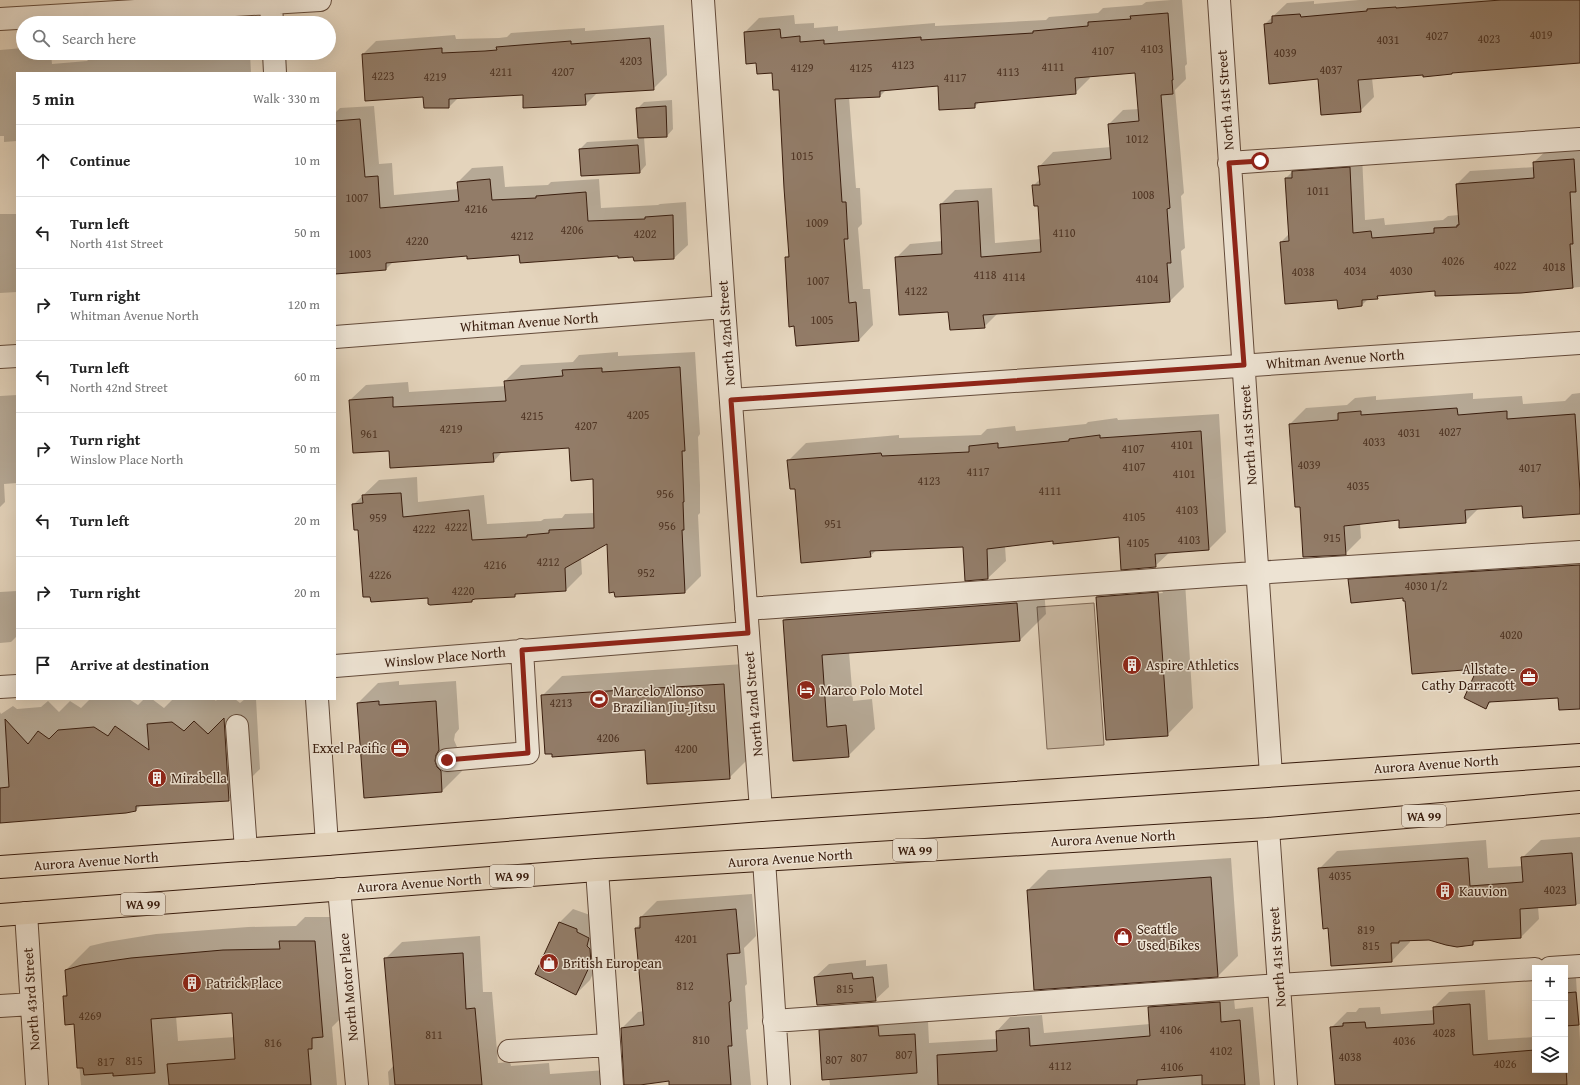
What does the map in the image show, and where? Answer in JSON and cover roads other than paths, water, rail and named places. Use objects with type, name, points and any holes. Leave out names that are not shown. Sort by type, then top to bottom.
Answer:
[{"type":"highway","name":"Aurora Avenue North","points":[[0,867],[327,844],[761,810],[1580,755]]},
{"type":"highway","name":"Aurora Avenue North","points":[[0,915],[597,870],[1268,829],[1580,802]]},
{"type":"street","points":[[0,19],[24,9],[272,13],[320,0]]},
{"type":"street","name":"North 42nd Street","points":[[703,0],[761,810]]},
{"type":"street","name":"North 41st Street","points":[[1219,0],[1271,775]]},
{"type":"street","points":[[274,60],[275,72]]},
{"type":"street","points":[[1229,163],[1580,139]]},
{"type":"street","name":"Whitman Avenue North","points":[[336,337],[724,307]]},
{"type":"street","name":"Whitman Avenue North","points":[[731,400],[1580,343]]},
{"type":"street","points":[[0,357],[16,356]]},
{"type":"street","points":[[746,609],[1580,552]]},
{"type":"street","name":"Winslow Place North","points":[[336,666],[748,633]]},
{"type":"street","points":[[447,760],[528,753],[522,650]]},
{"type":"street","points":[[0,687],[16,686]]},
{"type":"street","points":[[316,700],[327,844]]},
{"type":"street","points":[[237,726],[246,850]]},
{"type":"street","name":"North 41st Street","points":[[1268,829],[1286,1085]]},
{"type":"street","points":[[764,860],[779,1085]]},
{"type":"street","points":[[597,870],[612,1085]]},
{"type":"street","name":"North Motor Place","points":[[339,889],[357,1085]]},
{"type":"street","name":"North 43rd Street","points":[[26,913],[37,1085]]},
{"type":"street","points":[[1568,967],[1580,966]]},
{"type":"street","points":[[774,1021],[1280,985],[1532,969]]},
{"type":"street","points":[[0,1006],[32,1004]]},
{"type":"street","points":[[509,1051],[609,1045]]},
{"type":"place","name":"Aspire Athletics","points":[[1132,665]]},
{"type":"place","name":"Allstate - Cathy Darracott","points":[[1529,677]]},
{"type":"place","name":"Marco Polo Motel","points":[[806,690]]},
{"type":"place","name":"Marcelo Alonso Brazilian Jiu-Jitsu","points":[[599,699]]},
{"type":"place","name":"Exxel Pacific","points":[[400,748]]},
{"type":"place","name":"Mirabella","points":[[157,778]]},
{"type":"place","name":"Kauvion","points":[[1445,891]]},
{"type":"place","name":"Seattle Used Bikes","points":[[1123,937]]},
{"type":"place","name":"British European","points":[[549,963]]},
{"type":"place","name":"Patrick Place","points":[[192,983]]}]
